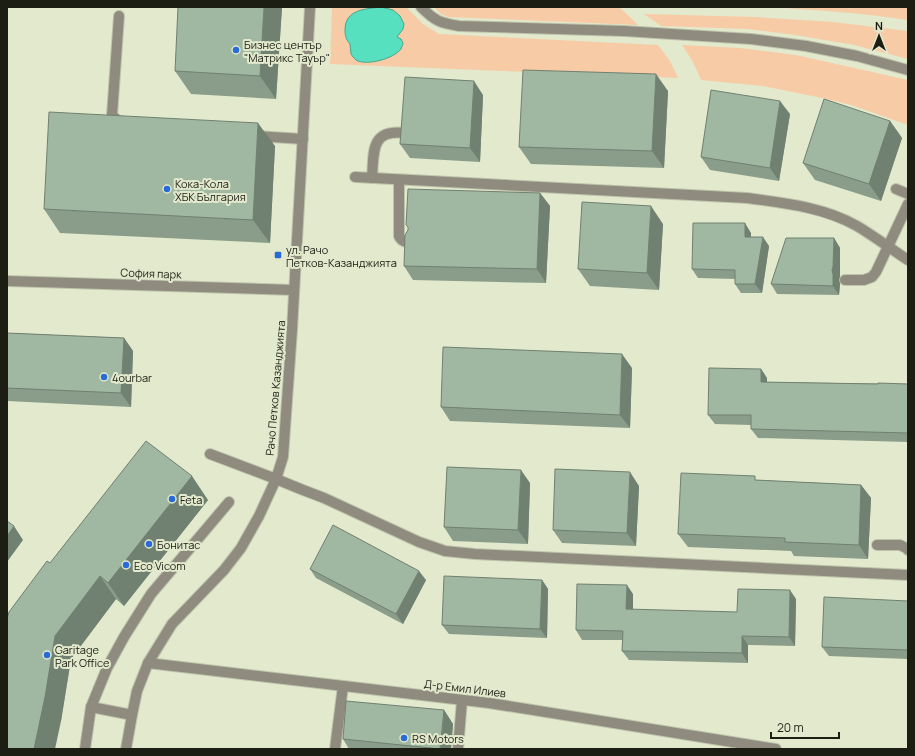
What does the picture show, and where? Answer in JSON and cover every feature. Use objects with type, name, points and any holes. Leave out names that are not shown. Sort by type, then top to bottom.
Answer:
[{"type":"street","name":"Рачо Петков Казанджията","points":[[126,749],[137,691],[148,663],[172,624],[224,570],[241,548],[259,516],[276,479],[283,457],[292,330],[310,7]]},
{"type":"street","points":[[421,7],[432,19],[445,24],[459,26],[624,31],[751,38],[806,46],[850,55],[908,70]]},
{"type":"street","points":[[119,16],[112,115],[119,124],[130,128]]},
{"type":"street","points":[[372,178],[374,149],[379,138],[389,132],[405,132]]},
{"type":"street","points":[[248,135],[303,139]]},
{"type":"street","points":[[355,177],[747,198],[806,207],[833,215],[856,225],[908,260]]},
{"type":"street","points":[[399,180],[398,236],[404,242],[411,243]]},
{"type":"street","points":[[896,189],[908,194]]},
{"type":"street","points":[[845,280],[864,280],[872,277],[876,272],[908,204]]},
{"type":"street","name":"София парк","points":[[7,281],[294,290]]},
{"type":"street","points":[[210,454],[324,498],[419,542],[445,551],[482,555],[908,575]]},
{"type":"street","points":[[85,749],[91,707],[107,668],[124,637],[151,594],[229,502]]},
{"type":"street","points":[[877,545],[900,545],[908,550]]},
{"type":"street","name":"Д-р Емил Илиев","points":[[148,663],[489,703],[776,749]]},
{"type":"street","points":[[335,749],[343,686]]},
{"type":"street","points":[[458,749],[462,700]]},
{"type":"street","points":[[91,707],[132,715]]},
{"type":"shaded area","points":[[332,7],[406,7],[423,24],[439,34],[658,45],[670,61],[678,78],[330,64]]},
{"type":"shaded area","points":[[434,7],[619,7],[638,25],[448,17],[441,14]]},
{"type":"shaded area","points":[[762,7],[908,7],[908,20],[872,15]]},
{"type":"shaded area","points":[[644,14],[756,17],[833,22],[907,31],[908,59],[854,45],[795,35],[748,29],[661,26]]},
{"type":"shaded area","points":[[682,45],[740,48],[796,55],[908,80],[908,125],[851,105],[822,98],[763,86],[701,80],[693,62]]},
{"type":"water","points":[[381,7],[393,10],[400,16],[404,24],[403,29],[397,37],[401,39],[403,43],[401,49],[392,56],[374,62],[357,61],[351,54],[350,44],[345,34],[346,23],[352,14],[357,11]]},
{"type":"building","points":[[178,7],[264,7],[260,76],[175,71]]},
{"type":"building","points":[[523,70],[656,74],[652,151],[519,147]]},
{"type":"building","points":[[405,77],[474,81],[470,148],[400,144]]},
{"type":"building","points":[[711,90],[780,101],[770,168],[701,157]]},
{"type":"building","points":[[824,99],[890,121],[869,184],[803,163]]},
{"type":"building","name":"Кока-Кола ХБК България","points":[[49,112],[258,123],[253,220],[44,209]]},
{"type":"building","points":[[408,189],[540,193],[537,269],[404,266],[405,235],[408,230],[406,225]]},
{"type":"building","points":[[582,202],[651,206],[647,273],[578,269]]},
{"type":"building","points":[[693,223],[745,223],[745,237],[763,237],[755,284],[735,284],[735,270],[692,269]]},
{"type":"building","points":[[786,238],[834,238],[832,270],[833,286],[771,284]]},
{"type":"building","points":[[7,333],[124,338],[121,393],[7,388]]},
{"type":"building","points":[[443,347],[622,354],[620,415],[441,407]]},
{"type":"building","points":[[709,368],[761,369],[761,382],[908,384],[908,433],[751,429],[751,415],[708,415]]},
{"type":"building","points":[[146,441],[192,476],[108,583],[100,576],[55,636],[45,697],[34,749],[7,749],[7,619],[9,612],[47,561],[50,563]]},
{"type":"building","points":[[447,467],[521,470],[518,530],[444,527]]},
{"type":"building","points":[[555,469],[630,472],[627,533],[553,530]]},
{"type":"building","points":[[681,473],[755,476],[755,480],[861,485],[859,545],[785,542],[785,538],[678,534]]},
{"type":"building","points":[[7,521],[14,526],[7,536]]},
{"type":"building","points":[[333,525],[419,571],[396,614],[310,569]]},
{"type":"building","points":[[444,576],[542,580],[540,629],[442,625]]},
{"type":"building","points":[[577,584],[627,585],[626,609],[737,612],[738,589],[790,590],[789,637],[742,636],[742,653],[622,651],[623,631],[576,630]]},
{"type":"building","points":[[824,597],[908,601],[908,650],[822,647]]},
{"type":"building","points":[[346,701],[444,710],[440,749],[343,739]]},
{"type":"place","name":"Бизнес център \"Матрикс Тауър\"","points":[[236,50]]},
{"type":"place","name":"Кока-Кола ХБК България","points":[[167,189]]},
{"type":"place","name":"ул. Рачо Петков-Казанджията","points":[[278,255]]},
{"type":"place","name":"4ourbar","points":[[104,377]]},
{"type":"place","name":"Feta","points":[[172,499]]},
{"type":"place","name":"Бонитас","points":[[149,544]]},
{"type":"place","name":"Eco Vicom","points":[[126,565]]},
{"type":"place","name":"Garitage Park Office","points":[[47,655]]},
{"type":"place","name":"RS Motors","points":[[404,738]]}]
